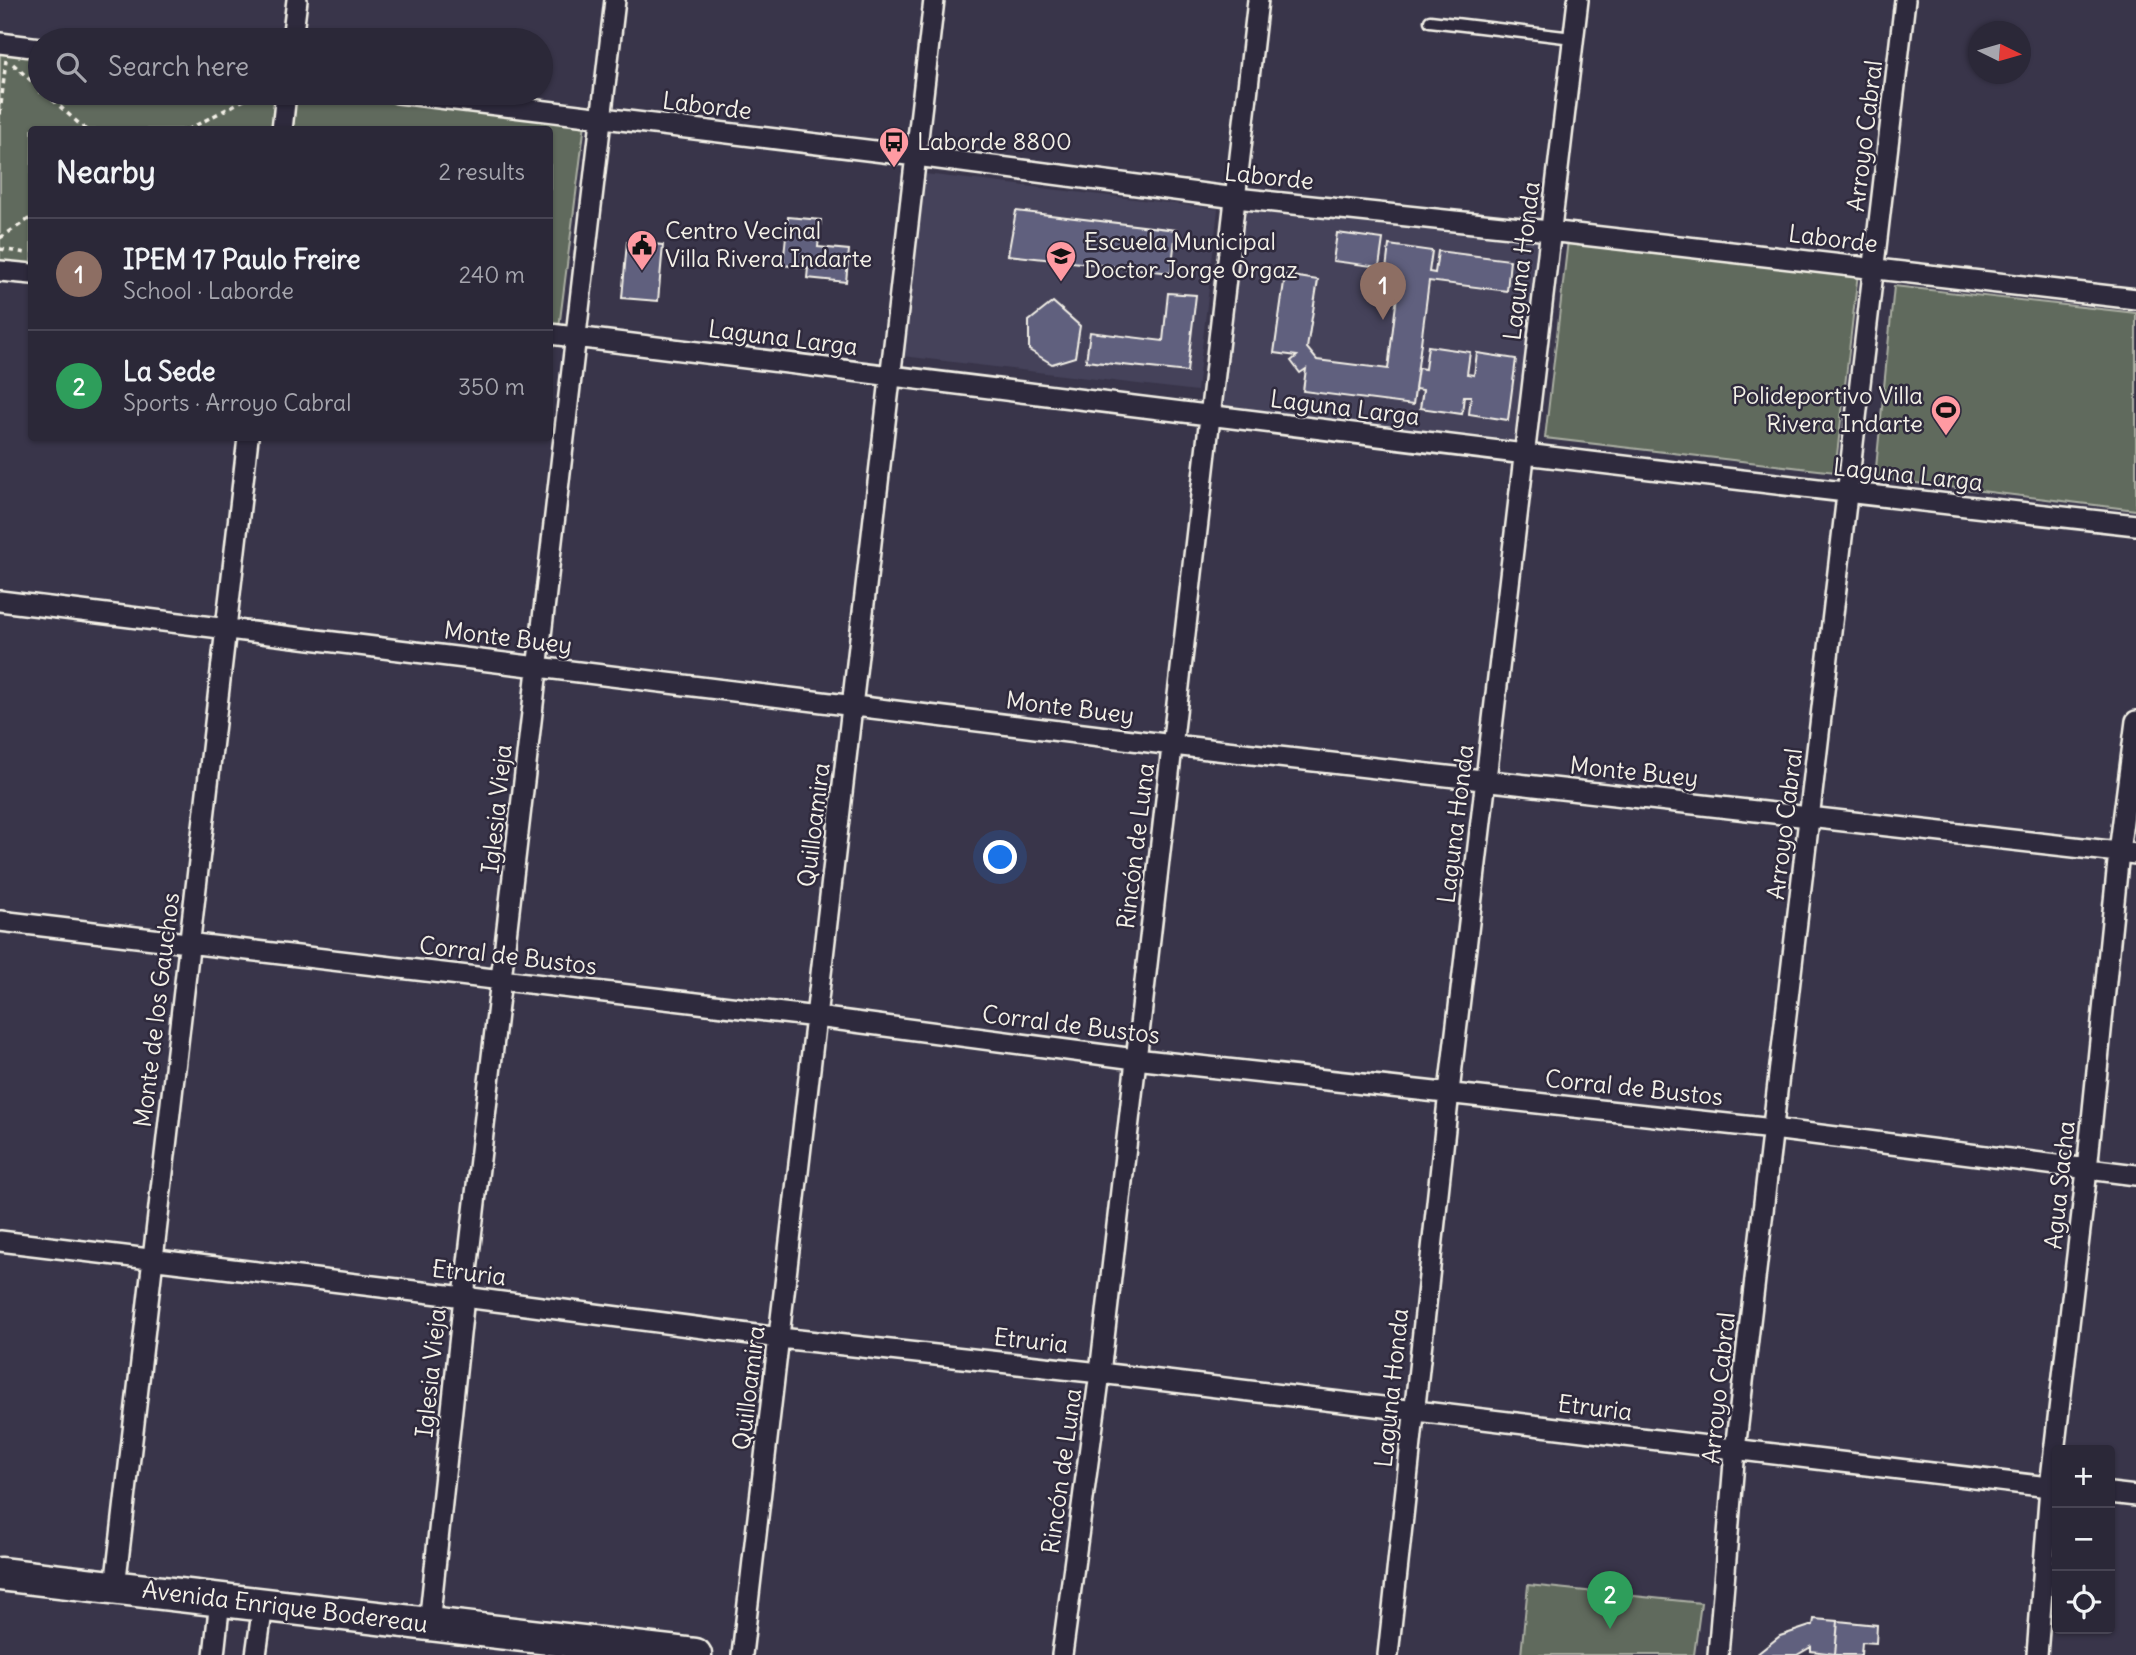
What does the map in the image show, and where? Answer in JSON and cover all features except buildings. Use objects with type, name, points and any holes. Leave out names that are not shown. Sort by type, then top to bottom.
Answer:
[{"type":"main road","name":"Avenida Enrique Bodereau","points":[[0,1574],[695,1655]]},
{"type":"street","points":[[294,28],[297,0]]},
{"type":"street","name":"Iglesia Vieja","points":[[429,1624],[464,1297],[615,0]]},
{"type":"street","name":"Quilloamira","points":[[742,1655],[934,0]]},
{"type":"street","name":"Rincón de Luna","points":[[1062,1655],[1100,1373],[1258,0]]},
{"type":"street","name":"Laguna Honda","points":[[1388,1655],[1449,1092],[1578,0]]},
{"type":"street","name":"Arroyo Cabral","points":[[1718,1655],[1735,1450],[1905,0]]},
{"type":"street","points":[[0,43],[28,46]]},
{"type":"street","points":[[282,126],[285,105]]},
{"type":"street","name":"Laborde","points":[[495,105],[1236,198],[2136,299]]},
{"type":"street","points":[[0,271],[28,274]]},
{"type":"street","name":"Laguna Larga","points":[[553,334],[1848,494],[2136,525]]},
{"type":"street","name":"Monte de los Gauchos","points":[[115,1587],[248,441]]},
{"type":"street","name":"Monte Buey","points":[[0,601],[1173,745],[2128,853]]},
{"type":"street","name":"Agua Sacha","points":[[2058,1445],[2087,1170],[2128,853],[2136,721]]},
{"type":"street","name":"Corral de Bustos","points":[[0,921],[817,1017],[1135,1059],[1773,1129],[2136,1175]]},
{"type":"street","name":"Etruria","points":[[0,1241],[780,1338],[1100,1373],[2052,1488]]},
{"type":"street","points":[[2115,1494],[2136,1496]]},
{"type":"street","name":"Agua Sacha","points":[[2036,1655],[2052,1507]]},
{"type":"street","points":[[214,1655],[220,1600]]},
{"type":"street","points":[[256,1655],[263,1605]]},
{"type":"lane","points":[[1430,21],[1573,38]]},
{"type":"path","points":[[0,114],[6,58],[28,78]]},
{"type":"path","points":[[58,105],[82,126]]},
{"type":"path","points":[[195,126],[234,105]]},
{"type":"path","points":[[0,238],[28,220]]},
{"type":"path","points":[[0,249],[28,252]]},
{"type":"shaded area","name":"Escuela Municipal Doctor Jorge Orgaz","points":[[925,174],[1218,209],[1197,391],[903,356]]},
{"type":"shaded area","points":[[1241,205],[1549,231],[1519,443],[1221,408]]},
{"type":"green space","points":[[0,50],[28,54],[28,105],[279,105],[276,126],[28,126],[28,265],[0,261]]},
{"type":"green space","points":[[293,105],[439,105],[585,123],[559,328],[553,327],[553,126],[290,126]]},
{"type":"green space","points":[[1568,240],[1858,273],[1835,472],[1545,438]]},
{"type":"green space","points":[[1894,286],[2136,313],[2136,510],[1875,478]]},
{"type":"green space","points":[[1528,1585],[1701,1603],[1694,1655],[1521,1655]]},
{"type":"place","name":"Laborde 8800","points":[[894,169]]},
{"type":"place","name":"Centro Vecinal Villa Rivera Indarte","points":[[642,272]]},
{"type":"place","name":"Escuela Municipal Doctor Jorge Orgaz","points":[[1061,283]]},
{"type":"place","name":"IPEM 17 Paulo Freire","points":[[1383,320]]},
{"type":"place","name":"Polideportivo Villa Rivera Indarte","points":[[1946,437]]},
{"type":"place","name":"La Sede","points":[[1610,1629]]}]
